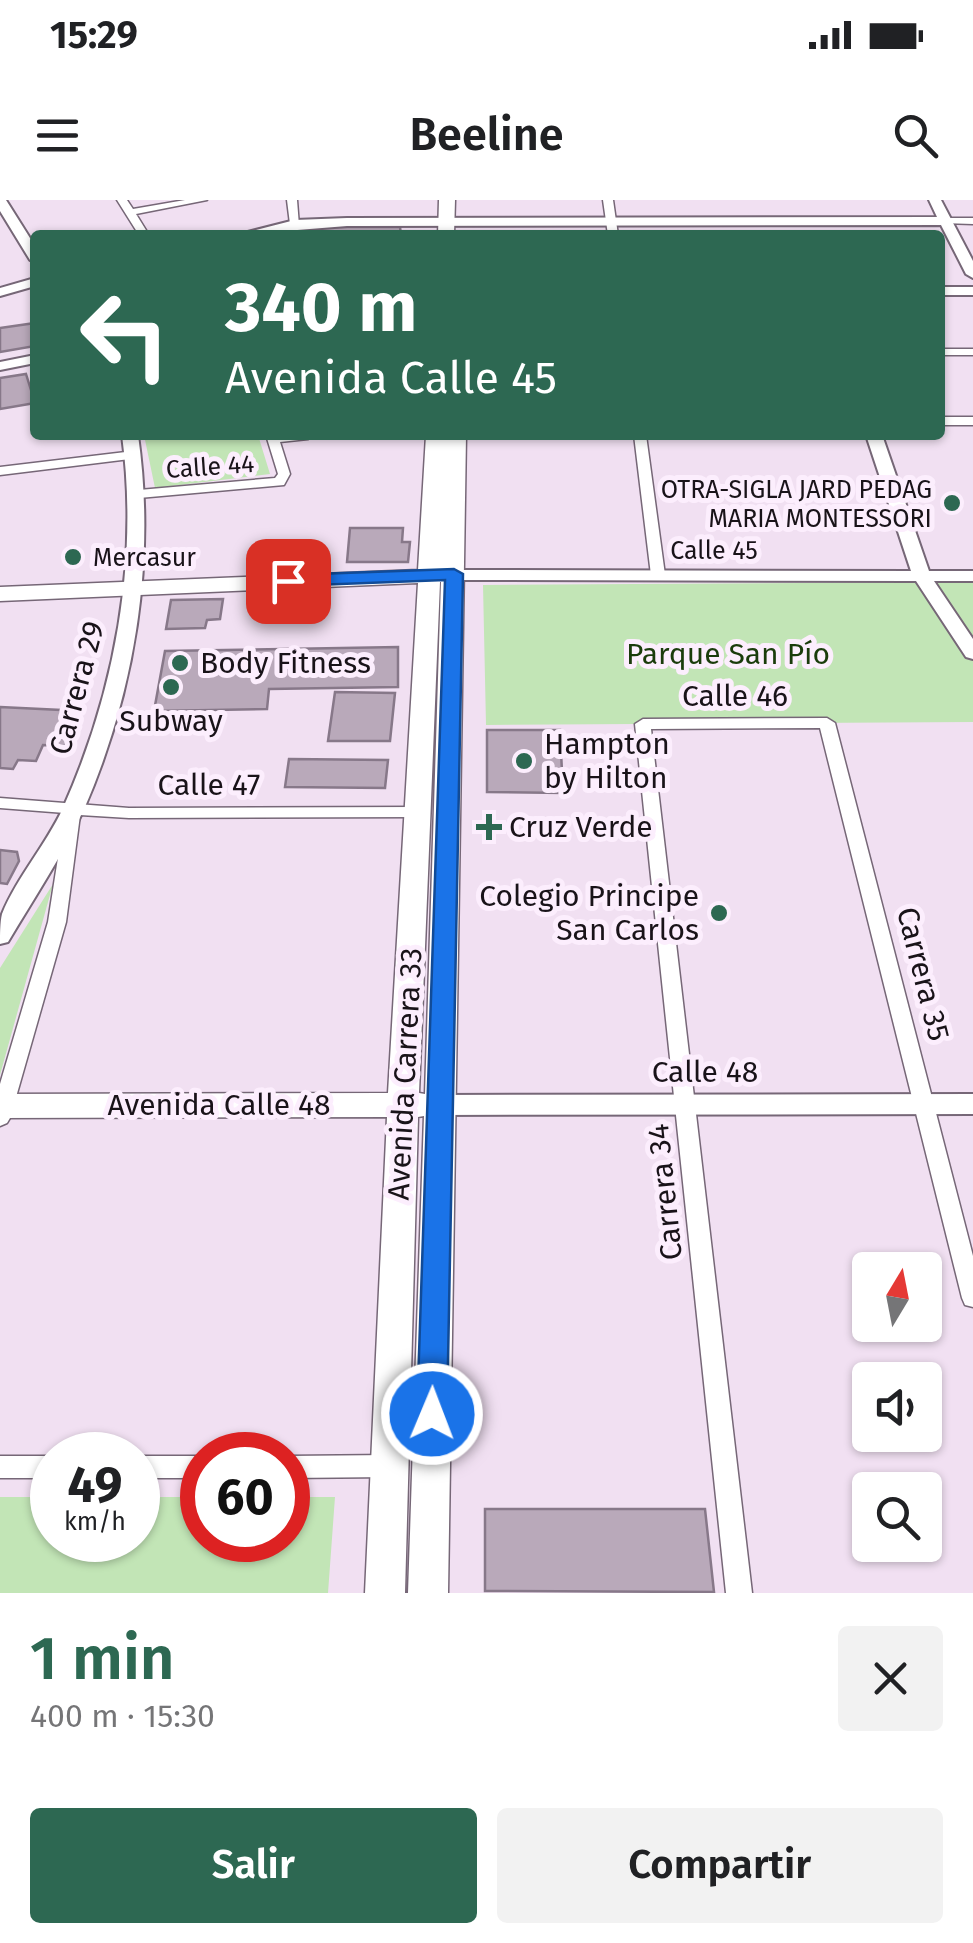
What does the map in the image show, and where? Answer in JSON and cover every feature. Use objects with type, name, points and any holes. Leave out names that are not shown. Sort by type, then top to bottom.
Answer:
[{"type":"main road","points":[[447,200],[453,228]]},
{"type":"main road","points":[[453,228],[461,200]]},
{"type":"main road","name":"Avenida Carrera 33","points":[[384,1593],[390,1466],[420,1105],[442,575],[436,440]]},
{"type":"main road","name":"Avenida Carrera 33","points":[[428,1593],[418,812],[456,440]]},
{"type":"main road","points":[[0,594],[442,575]]},
{"type":"main road","name":"Avenida Calle 48","points":[[1,1110],[420,1105]]},
{"type":"street","points":[[122,200],[142,230]]},
{"type":"street","points":[[133,212],[202,200]]},
{"type":"street","points":[[292,200],[295,224]]},
{"type":"street","points":[[608,200],[612,228]]},
{"type":"street","points":[[792,200],[802,228]]},
{"type":"street","points":[[935,200],[973,274]]},
{"type":"street","points":[[0,201],[30,249]]},
{"type":"street","points":[[267,230],[295,224],[802,228],[973,221]]},
{"type":"street","points":[[0,292],[30,283]]},
{"type":"street","points":[[945,291],[973,291]]},
{"type":"street","points":[[945,352],[973,352]]},
{"type":"street","points":[[0,366],[30,360]]},
{"type":"street","points":[[945,421],[973,421]]},
{"type":"street","name":"Calle 44","points":[[139,494],[264,486],[283,478],[273,440]]},
{"type":"street","points":[[641,440],[658,575]]},
{"type":"street","points":[[876,440],[922,576],[973,653]]},
{"type":"street","name":"Calle 44","points":[[0,470],[132,445]]},
{"type":"street","name":"Carrera 29","points":[[0,936],[73,809],[110,696],[132,588],[139,494],[132,445]]},
{"type":"street","name":"Calle 45","points":[[442,575],[973,576]]},
{"type":"street","name":"Calle 46","points":[[643,724],[827,723]]},
{"type":"street","name":"Carrera 35","points":[[827,723],[973,1298]]},
{"type":"street","name":"Carrera 34","points":[[643,724],[739,1593]]},
{"type":"street","name":"Calle 47","points":[[0,803],[130,813],[418,812]]},
{"type":"street","points":[[1,1110],[57,922],[73,809]]},
{"type":"street","name":"Calle 48","points":[[420,1105],[973,1104]]},
{"type":"street","points":[[310,1466],[390,1466]]},
{"type":"street","points":[[0,1467],[30,1467]]},
{"type":"green space","points":[[145,440],[260,440],[270,474],[155,488]]},
{"type":"green space","name":"Parque San Pío","points":[[973,582],[973,722],[486,725],[483,585]]},
{"type":"green space","points":[[53,884],[0,1075],[0,968]]},
{"type":"green space","points":[[0,1497],[30,1497],[30,1562],[160,1562],[160,1497],[180,1497],[180,1562],[310,1562],[310,1497],[335,1497],[328,1593],[0,1593]]},
{"type":"building","points":[[400,227],[400,230],[288,230]]},
{"type":"building","points":[[30,324],[30,347],[0,352],[0,328]]},
{"type":"building","points":[[26,374],[30,404],[0,409],[0,378]]},
{"type":"building","points":[[350,528],[403,528],[402,542],[410,542],[408,562],[347,562]]},
{"type":"building","points":[[223,599],[220,619],[207,620],[205,628],[166,629],[171,600]]},
{"type":"building","points":[[398,647],[398,687],[269,689],[267,709],[154,711],[165,651]]},
{"type":"building","points":[[335,692],[395,693],[390,741],[328,741]]},
{"type":"building","points":[[0,707],[81,711],[65,746],[43,745],[36,761],[18,760],[13,769],[0,768]]},
{"type":"building","name":"Hampton by Hilton","points":[[487,730],[560,730],[563,793],[487,792]]},
{"type":"building","points":[[289,759],[388,760],[385,788],[285,787]]},
{"type":"building","points":[[0,850],[17,852],[19,861],[7,884],[0,883]]},
{"type":"building","points":[[485,1509],[705,1509],[714,1592],[485,1591]]},
{"type":"place","name":"OTRA-SIGLA JARD PEDAG MARIA MONTESSORI","points":[[952,503]]},
{"type":"place","name":"Mercasur","points":[[73,557]]},
{"type":"place","name":"Body Fitness","points":[[180,663]]},
{"type":"place","name":"Subway","points":[[171,687]]},
{"type":"place","name":"Hampton by Hilton","points":[[524,761]]},
{"type":"place","name":"Cruz Verde","points":[[489,827]]},
{"type":"place","name":"Colegio Principe San Carlos","points":[[719,913]]},
{"type":"route","points":[[288,581],[454,574],[432,1414]]}]
